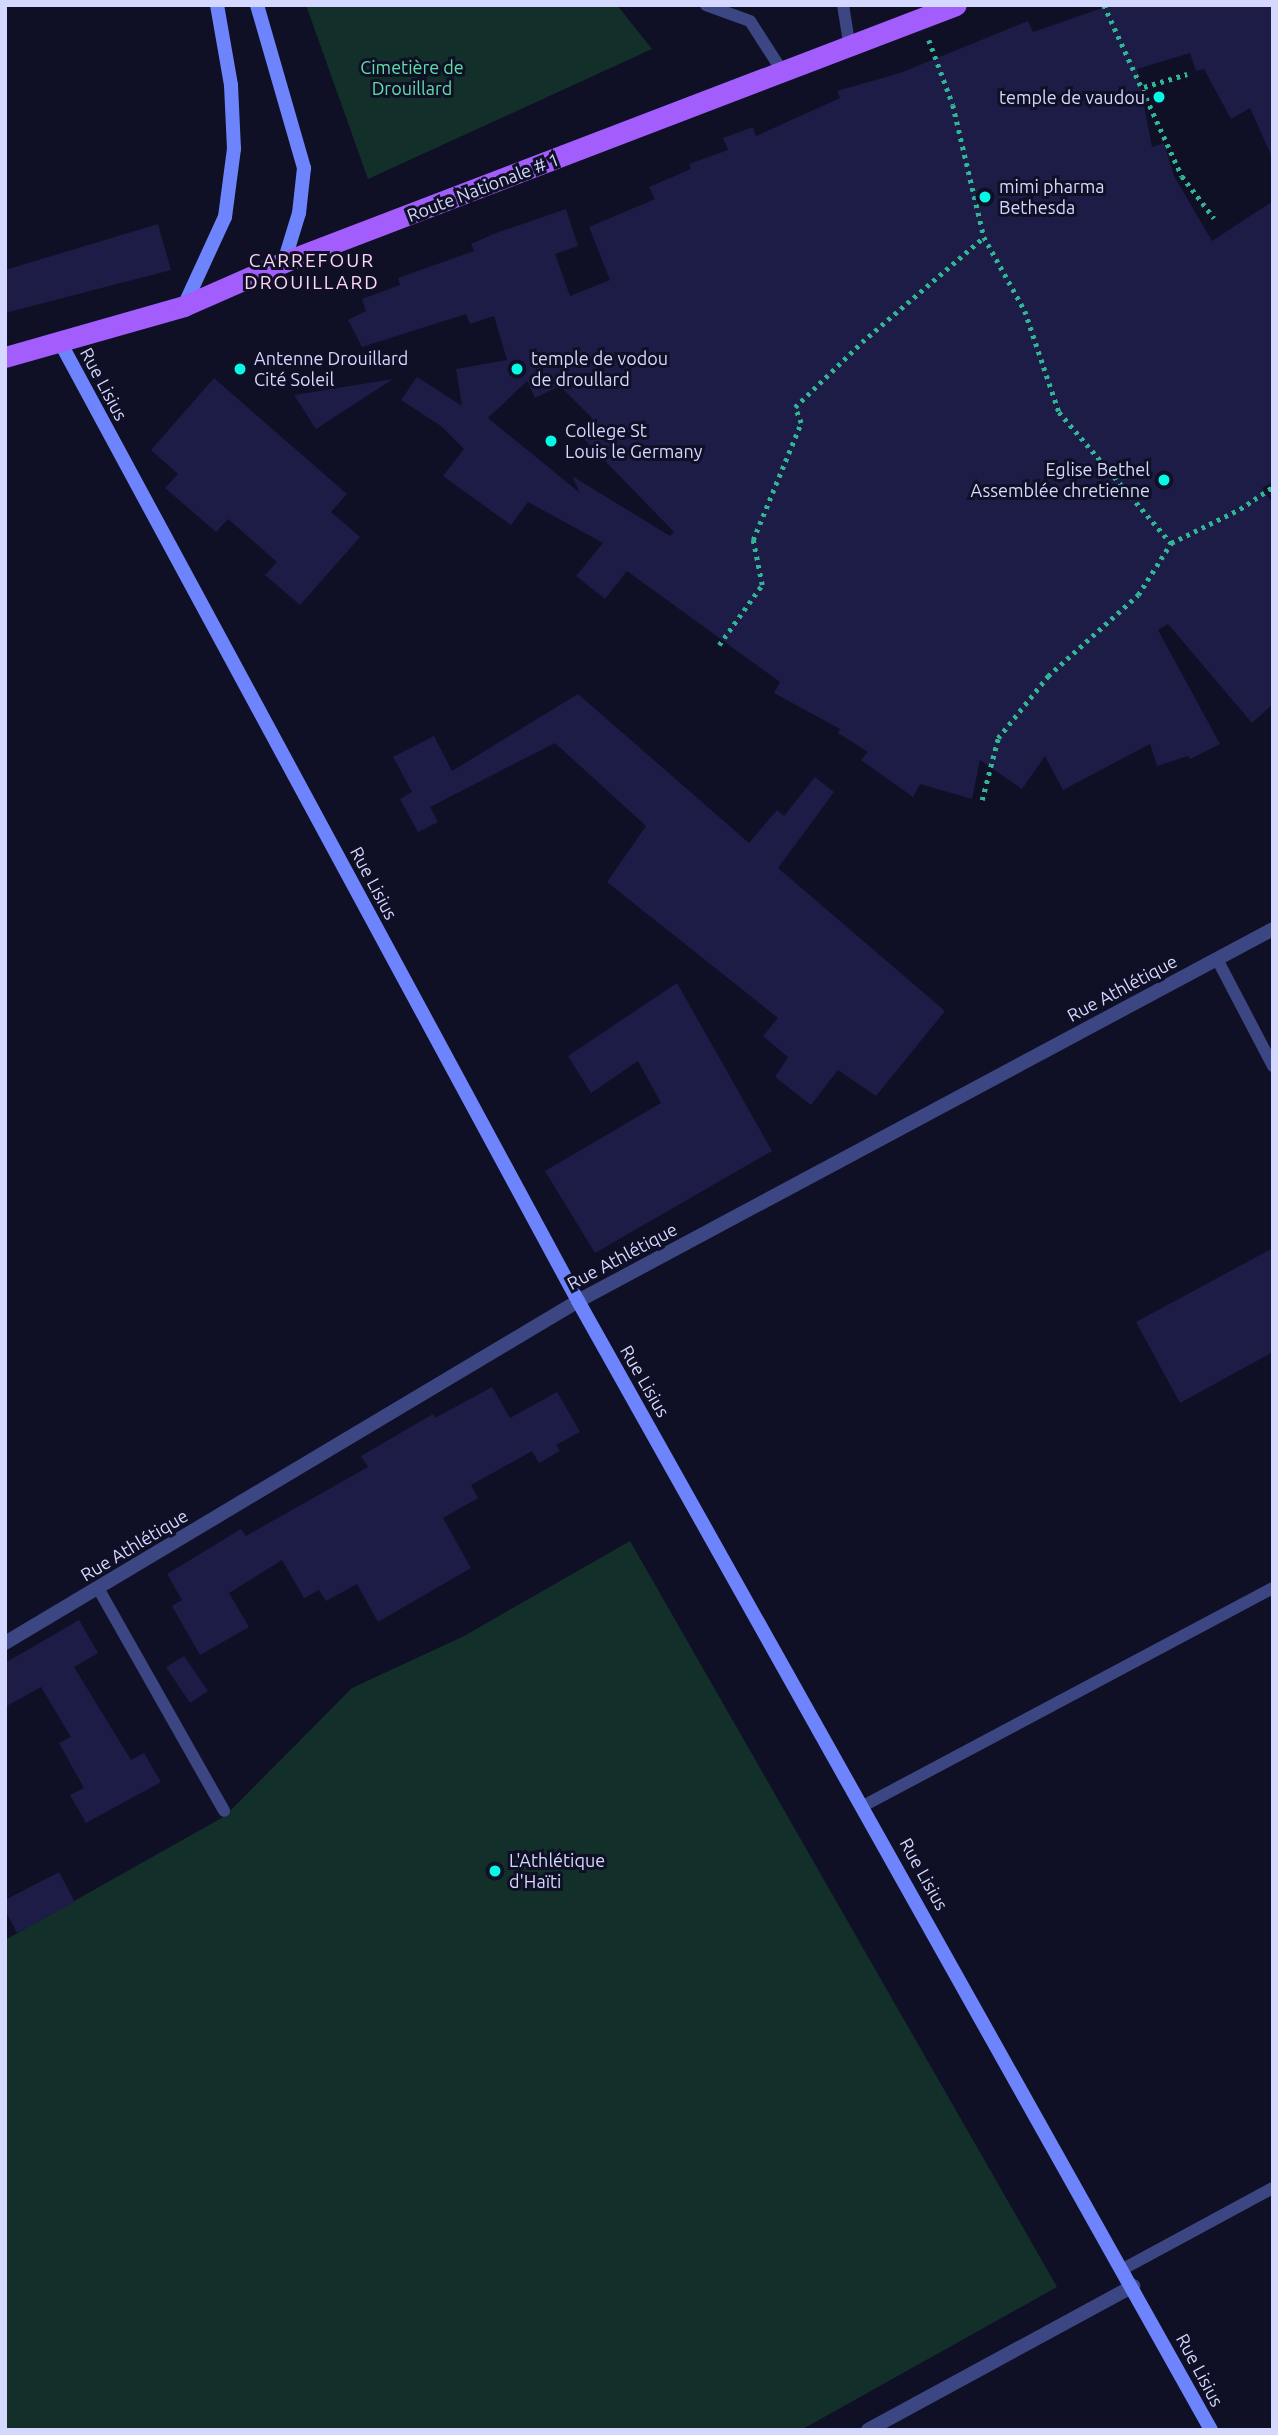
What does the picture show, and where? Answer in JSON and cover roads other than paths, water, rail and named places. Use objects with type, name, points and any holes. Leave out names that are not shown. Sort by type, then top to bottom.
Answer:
[{"type":"main road","name":"Route Nationale # 1","points":[[5,356],[184,306],[284,262],[784,74],[956,5]]},
{"type":"street","points":[[184,306],[225,217],[233,149],[231,85],[216,5]]},
{"type":"street","points":[[257,5],[304,168],[299,214],[284,262]]},
{"type":"street","name":"Rue Lisius","points":[[54,344],[578,1301],[1124,2269],[1211,2430]]},
{"type":"street","name":"Rue Athlétique","points":[[5,1643],[578,1301],[1273,929]]},
{"type":"street","points":[[868,2430],[1133,2286]]},
{"type":"lane","points":[[706,5],[750,21],[784,74]]},
{"type":"lane","points":[[843,5],[850,48]]},
{"type":"lane","points":[[1217,959],[1273,1066]]},
{"type":"lane","points":[[98,1588],[224,1811]]},
{"type":"lane","points":[[863,1806],[1273,1588]]},
{"type":"lane","points":[[1124,2269],[1273,2188]]},
{"type":"place","name":"temple de vaudou","points":[[1159,97]]},
{"type":"place","name":"mimi pharma Bethesda","points":[[985,197]]},
{"type":"place","name":"Antenne Drouillard Cité Soleil","points":[[240,369]]},
{"type":"place","name":"temple de vodou de droullard","points":[[517,369]]},
{"type":"place","name":"College St Louis le Germany","points":[[551,441]]},
{"type":"place","name":"Eglise Bethel Assemblée chretienne","points":[[1164,480]]},
{"type":"place","name":"L'Athlétique d'Haïti","points":[[495,1871]]},
{"type":"district","name":"CARREFOUR DROUILLARD","points":[[312,272]]},
{"type":"park label","name":"Cimetière de Drouillard","points":[[412,78]]}]
